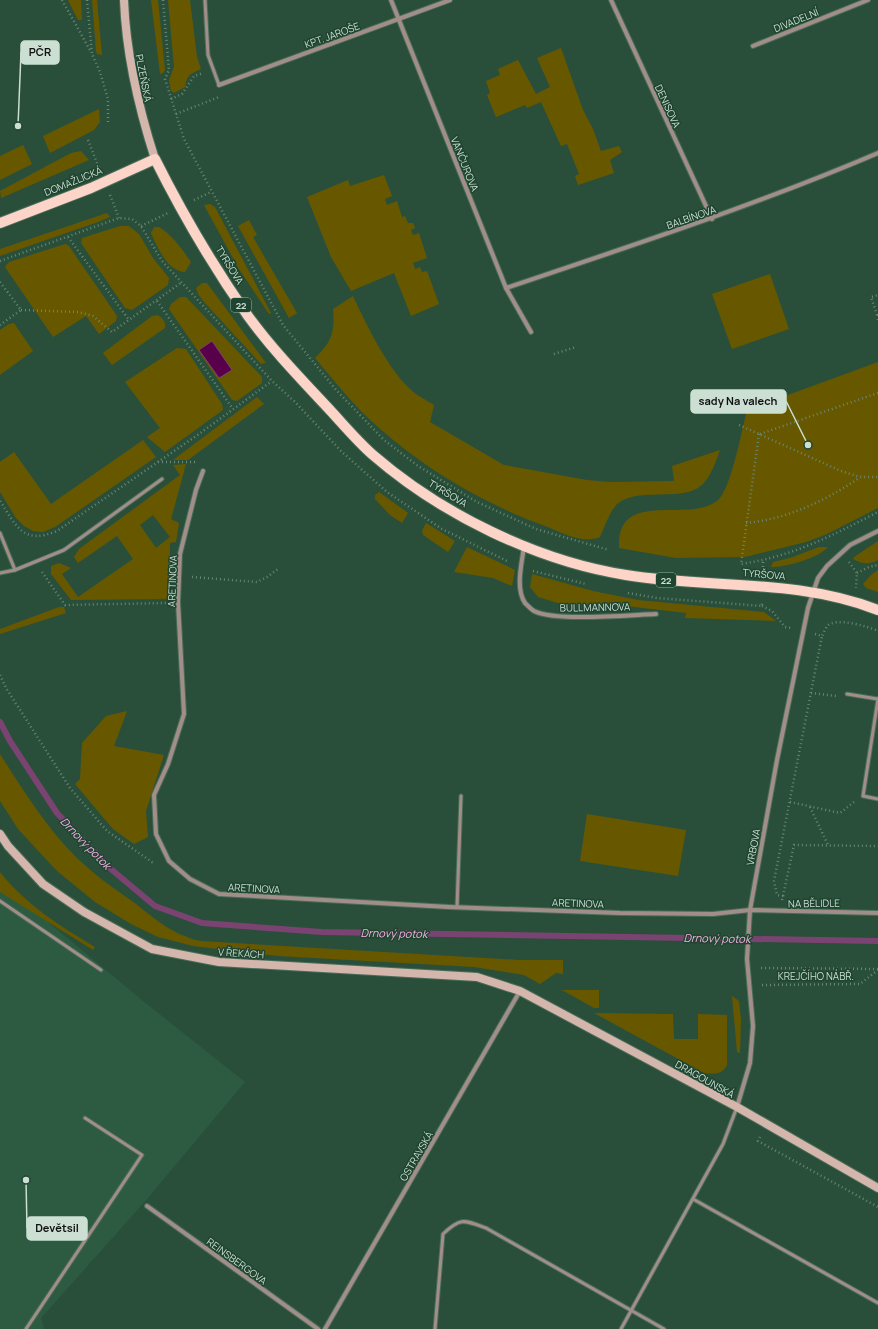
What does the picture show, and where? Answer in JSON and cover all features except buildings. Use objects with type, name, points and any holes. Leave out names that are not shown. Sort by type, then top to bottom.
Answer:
[{"type":"main road","name":"DOMAŽLICKÁ","points":[[0,223],[91,188],[155,159]]},
{"type":"main road","name":"TYRŠOVA","points":[[155,159],[187,220],[248,316],[289,366],[334,415],[373,454],[412,485],[483,527],[524,546],[577,564],[624,575],[668,581],[763,585],[812,591],[853,601],[878,610]]},
{"type":"street","name":"PLZEŇSKÁ","points":[[124,0],[130,66],[138,106],[155,159]]},
{"type":"street","name":"VANČUROVA","points":[[391,0],[397,20],[506,288],[531,332]]},
{"type":"street","name":"KPT. JAROŠE","points":[[219,85],[450,0]]},
{"type":"street","name":"DENISOVA","points":[[611,0],[712,219]]},
{"type":"street","name":"DIVADELNÍ","points":[[753,46],[868,0]]},
{"type":"street","name":"BALBÍNOVA","points":[[506,288],[712,219],[806,184],[878,153]]},
{"type":"street","name":"ARETINOVA","points":[[203,471],[186,524],[180,554],[178,602],[184,714],[168,764],[154,795],[156,834],[168,861],[190,879],[219,894],[457,907],[620,913],[713,914],[750,910]]},
{"type":"street","name":"VRBOVA","points":[[737,1107],[750,1063],[753,1026],[747,968],[750,910],[800,642],[812,591],[826,566],[842,552],[878,531]]},
{"type":"street","name":"BULLMANNOVA","points":[[524,546],[521,568],[521,592],[525,603],[534,611],[561,617],[656,614]]},
{"type":"street","name":"V ŘEKÁCH","points":[[0,834],[8,846],[43,884],[90,916],[152,949],[219,962],[477,977],[520,991]]},
{"type":"street","name":"NA BĚLIDLE","points":[[750,910],[849,911],[878,913]]},
{"type":"street","name":"DRAGOUNSKÁ","points":[[520,991],[737,1107],[878,1188]]},
{"type":"street","name":"OSTRAVSKÁ","points":[[325,1329],[520,991]]},
{"type":"street","name":"REINSBERGOVA","points":[[147,1206],[318,1329]]},
{"type":"lane","points":[[204,0],[208,55],[219,85]]},
{"type":"lane","points":[[0,573],[14,570],[64,550],[162,479]]},
{"type":"lane","points":[[0,532],[14,570]]},
{"type":"lane","points":[[847,694],[878,699],[863,796],[878,800]]},
{"type":"lane","points":[[457,907],[461,796]]},
{"type":"lane","points":[[0,902],[101,970]]},
{"type":"lane","points":[[621,1329],[723,1144],[737,1107]]},
{"type":"lane","points":[[26,1329],[142,1155],[85,1118]]},
{"type":"lane","points":[[693,1199],[878,1303]]},
{"type":"lane","points":[[435,1329],[443,1234],[453,1224],[465,1220],[486,1228],[664,1329]]},
{"type":"path","points":[[62,0],[92,54],[100,72],[108,99],[108,125]]},
{"type":"path","points":[[87,0],[92,54]]},
{"type":"path","points":[[163,0],[169,70],[164,79],[184,139],[282,325],[337,391],[384,440],[418,466],[477,502],[536,529],[609,550]]},
{"type":"path","points":[[171,99],[182,94],[194,76],[200,72],[214,72]]},
{"type":"path","points":[[176,114],[202,104]]},
{"type":"path","points":[[0,261],[119,218],[132,219],[141,226],[162,261],[272,381],[58,531],[43,537],[31,536],[19,529],[0,502]]},
{"type":"path","points":[[68,237],[129,320]]},
{"type":"path","points":[[0,282],[21,310]]},
{"type":"path","points":[[0,325],[21,310],[78,312],[93,316],[112,332],[182,282]]},
{"type":"path","points":[[878,295],[871,297],[878,321]]},
{"type":"path","points":[[157,301],[233,409]]},
{"type":"path","points":[[554,354],[576,347]]},
{"type":"path","points":[[759,434],[878,393]]},
{"type":"path","points":[[739,425],[841,471],[860,478],[878,477]]},
{"type":"path","points":[[759,434],[741,564],[763,561],[800,550],[831,537],[878,512]]},
{"type":"path","points":[[157,462],[200,462]]},
{"type":"path","points":[[746,523],[771,519],[811,506],[836,494],[860,478]]},
{"type":"path","points":[[842,552],[857,573],[858,582],[847,622],[878,631]]},
{"type":"path","points":[[35,562],[65,605],[178,602]]},
{"type":"path","points":[[857,573],[869,567],[878,565]]},
{"type":"path","points":[[179,576],[257,582],[278,569]]},
{"type":"path","points":[[783,896],[777,895],[774,881],[822,636]]},
{"type":"path","points":[[0,675],[6,688],[70,788],[107,831],[152,862],[168,861]]},
{"type":"path","points":[[811,693],[843,697],[847,694]]},
{"type":"path","points":[[790,802],[840,813],[863,796]]},
{"type":"path","points":[[810,806],[828,845]]},
{"type":"path","points":[[778,911],[783,896],[794,845],[878,846]]},
{"type":"path","points":[[747,968],[878,969]]},
{"type":"path","name":"KREJČÍHO NÁBŘ.","points":[[748,985],[860,984],[878,969]]},
{"type":"path","points":[[758,1141],[878,1207]]},
{"type":"shaded area","points":[[68,0],[81,0],[82,20],[78,20]]},
{"type":"shaded area","points":[[92,0],[97,0],[102,55],[97,54],[96,51]]},
{"type":"shaded area","points":[[151,0],[158,0],[165,70],[160,74]]},
{"type":"shaded area","points":[[168,0],[190,0],[197,57],[201,69],[190,75],[185,87],[174,93],[171,91],[169,80],[174,67]]},
{"type":"shaded area","points":[[561,48],[583,110],[593,129],[601,151],[619,146],[622,152],[610,160],[614,173],[578,185],[575,176],[579,174],[567,144],[561,146],[541,102],[527,108],[525,105],[496,117],[487,95],[490,93],[486,81],[500,75],[498,69],[518,60],[536,94],[550,87],[537,58]]},
{"type":"shaded area","points":[[99,109],[100,122],[94,130],[50,153],[43,136]]},
{"type":"shaded area","points":[[23,145],[32,164],[0,180],[0,156]]},
{"type":"shaded area","points":[[81,151],[89,160],[1,198],[0,191],[71,153]]},
{"type":"shaded area","points":[[384,175],[392,196],[385,199],[387,205],[397,201],[402,217],[405,216],[408,223],[413,223],[415,228],[411,230],[413,235],[419,233],[427,258],[413,263],[415,269],[420,267],[422,272],[427,271],[439,304],[411,316],[394,273],[351,291],[331,257],[307,197],[348,180],[350,186]]},
{"type":"shaded area","points":[[210,204],[215,207],[271,313],[269,314],[239,269],[204,205]]},
{"type":"shaded area","points":[[107,213],[110,217],[0,256],[0,249]]},
{"type":"shaded area","points":[[249,220],[257,235],[253,237],[297,313],[289,318],[238,226]]},
{"type":"shaded area","points":[[120,226],[129,226],[139,234],[153,258],[169,278],[168,285],[132,310],[125,308],[81,243],[82,238]]},
{"type":"shaded area","points":[[154,227],[159,227],[168,234],[191,262],[185,272],[173,268],[164,258],[151,233]]},
{"type":"shaded area","points":[[65,244],[69,246],[117,316],[116,321],[99,334],[86,316],[53,337],[5,267],[9,262]]},
{"type":"shaded area","points":[[770,274],[789,329],[732,349],[712,294]]},
{"type":"shaded area","points":[[202,283],[207,283],[266,363],[261,364],[204,302],[198,294],[196,288]]},
{"type":"shaded area","points":[[353,296],[371,332],[393,369],[412,391],[434,405],[430,422],[504,465],[587,480],[610,482],[674,481],[672,466],[720,450],[714,466],[702,485],[695,490],[686,493],[639,496],[620,502],[612,511],[600,537],[593,539],[572,537],[500,507],[457,485],[416,458],[397,443],[361,411],[315,358],[329,342],[333,330],[333,309]]},
{"type":"shaded area","points":[[180,297],[186,297],[262,377],[262,383],[237,401],[232,400],[169,309],[171,304]]},
{"type":"shaded area","points":[[158,315],[164,320],[165,328],[112,365],[103,353],[152,316]]},
{"type":"shaded area","points":[[14,323],[33,351],[0,375],[0,330],[9,324]]},
{"type":"shaded area","points":[[212,341],[232,370],[219,378],[199,350]]},
{"type":"shaded area","points":[[177,348],[186,349],[222,404],[223,410],[165,452],[147,437],[160,428],[125,382]]},
{"type":"shaded area","points":[[878,362],[878,508],[827,534],[806,542],[745,557],[676,558],[619,548],[619,537],[621,530],[628,520],[638,514],[650,511],[694,509],[707,506],[718,500],[723,494],[732,472],[747,410]]},
{"type":"shaded area","points":[[257,397],[264,404],[188,460],[173,460]]},
{"type":"shaded area","points":[[143,440],[156,457],[55,527],[43,532],[33,531],[24,526],[16,518],[0,492],[0,462],[14,452],[51,504]]},
{"type":"shaded area","points":[[186,464],[171,519],[179,523],[176,542],[170,543],[169,599],[71,600],[51,574],[51,566],[59,563],[71,568],[62,574],[78,597],[133,559],[117,536],[78,563],[74,557],[79,549],[180,475],[173,465]],"holes":[[[153,515],[170,537],[156,548],[140,525]]]},
{"type":"shaded area","points":[[379,492],[408,513],[402,523],[390,515],[375,499],[375,495]]},
{"type":"shaded area","points":[[426,523],[455,541],[448,552],[423,535],[422,531]]},
{"type":"shaded area","points":[[878,541],[878,560],[871,563],[865,563],[853,559],[854,557]]},
{"type":"shaded area","points":[[467,547],[515,570],[512,586],[493,578],[454,572]]},
{"type":"shaded area","points":[[819,547],[828,547],[817,555],[801,562],[785,566],[771,567],[773,562],[790,558]]},
{"type":"shaded area","points":[[878,570],[878,592],[866,588],[863,584]]},
{"type":"shaded area","points":[[532,574],[593,591],[638,600],[764,612],[776,621],[685,618],[686,613],[626,606],[558,603],[538,597],[530,587]]},
{"type":"shaded area","points":[[59,607],[64,607],[66,613],[0,634],[0,629]]},
{"type":"shaded area","points":[[127,711],[114,746],[164,755],[146,811],[148,837],[134,844],[113,829],[75,784],[80,779],[82,743],[106,716]]},
{"type":"shaded area","points":[[0,754],[40,814],[74,855],[99,877],[166,927],[192,939],[201,941],[519,960],[563,960],[563,974],[556,973],[540,984],[524,975],[474,967],[278,956],[193,946],[158,937],[131,924],[95,902],[57,871],[18,829],[0,801]]},
{"type":"shaded area","points":[[587,814],[686,830],[678,876],[580,861]]},
{"type":"shaded area","points":[[0,872],[20,894],[44,914],[95,947],[93,950],[0,892]]},
{"type":"shaded area","points":[[0,882],[143,1001],[245,1082],[147,1199],[41,1318],[44,1329],[0,1329]]},
{"type":"shaded area","points":[[562,990],[599,990],[599,1008],[594,1008]]},
{"type":"shaded area","points":[[732,996],[739,1001],[741,1019],[740,1053],[737,1052]]},
{"type":"shaded area","points":[[594,1013],[673,1014],[674,1039],[698,1039],[698,1014],[727,1015],[727,1065],[723,1071],[714,1074],[704,1073]]},
{"type":"waterway","name":"Drnový potok","points":[[0,722],[10,741],[57,813],[112,870],[155,906],[202,923],[322,932],[878,941]]},
{"type":"place","name":"PČR","points":[[18,126]]},
{"type":"place","name":"sady Na valech","points":[[808,445]]},
{"type":"place","name":"Devětsil","points":[[26,1180]]}]
